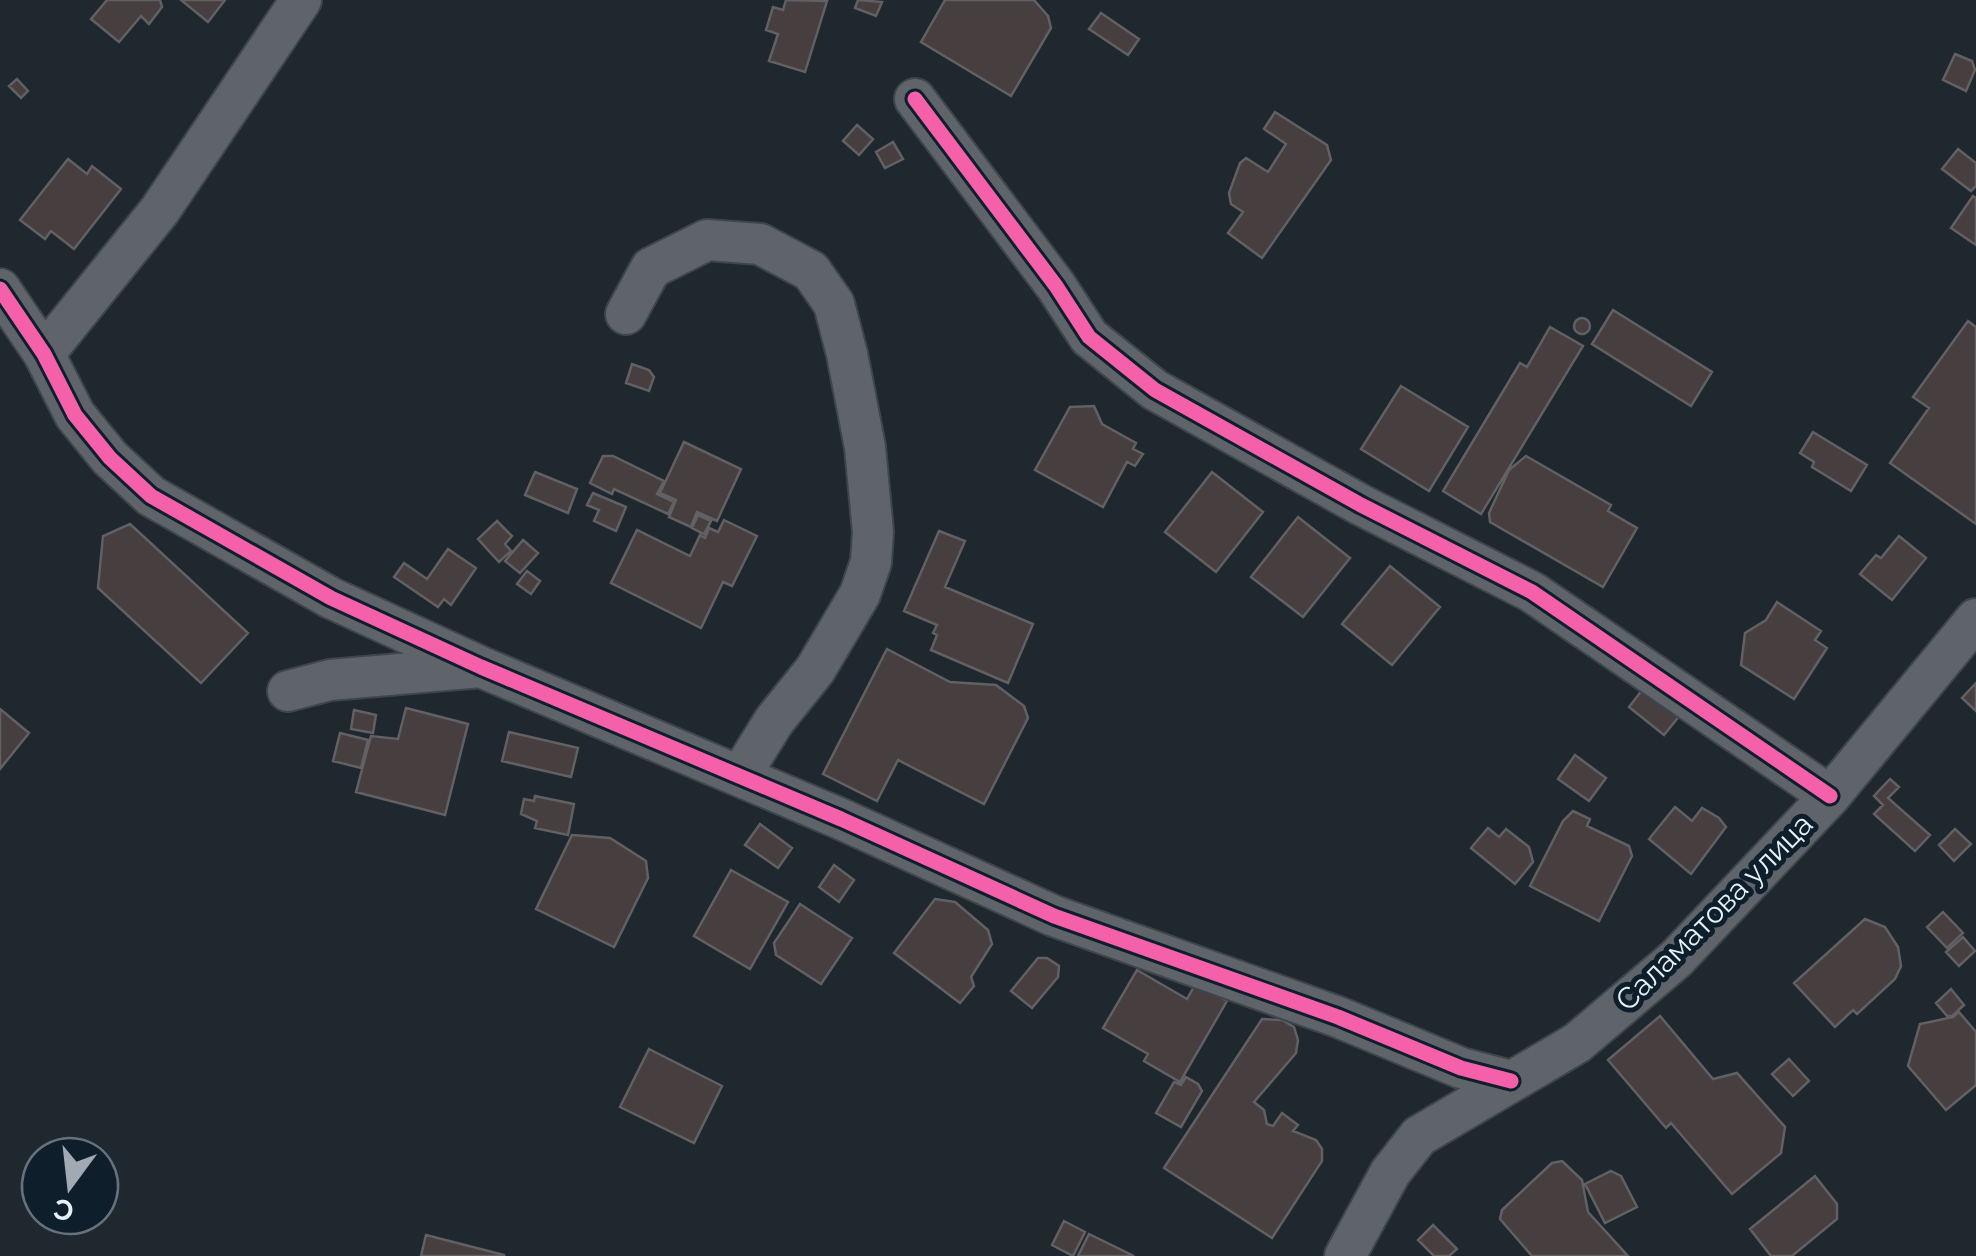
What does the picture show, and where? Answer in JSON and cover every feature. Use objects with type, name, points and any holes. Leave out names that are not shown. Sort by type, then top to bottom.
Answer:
[{"type":"street","points":[[44,354],[160,210],[302,0]]},
{"type":"street","points":[[915,99],[1090,337],[1155,390],[1360,504],[1532,592],[1830,796]]},
{"type":"street","points":[[626,314],[651,268],[707,240],[760,244],[811,271],[834,304],[865,447],[873,532],[871,562],[860,594],[816,670],[774,721],[740,776]]},
{"type":"street","points":[[0,289],[44,354],[76,415],[110,458],[151,496],[332,598],[481,667],[740,776],[1054,916],[1338,1017],[1460,1068],[1511,1081]]},
{"type":"street","name":"Саламатова улица","points":[[1345,1256],[1390,1173],[1419,1136],[1577,1043],[1676,958],[1830,796],[1976,619]]},
{"type":"street","points":[[288,691],[330,680],[481,667]]},
{"type":"building","points":[[107,0],[160,0],[162,7],[149,24],[141,16],[119,42],[91,19]]},
{"type":"building","points":[[181,0],[225,0],[208,22]]},
{"type":"building","points":[[786,0],[827,1],[805,72],[769,61],[778,34],[766,30],[773,7],[783,10]]},
{"type":"building","points":[[858,0],[882,2],[876,16],[855,8]]},
{"type":"building","points":[[945,0],[1034,0],[1048,16],[1051,28],[1011,96],[921,42]]},
{"type":"building","points":[[1101,13],[1139,39],[1128,55],[1089,29]]},
{"type":"building","points":[[1955,54],[1972,61],[1975,70],[1966,91],[1943,80]]},
{"type":"building","points":[[17,79],[28,91],[21,98],[9,86]]},
{"type":"building","points":[[1275,112],[1327,145],[1331,160],[1262,258],[1228,233],[1243,212],[1231,204],[1229,193],[1240,163],[1246,158],[1268,172],[1286,144],[1264,129]]},
{"type":"building","points":[[857,125],[873,139],[859,155],[843,141]]},
{"type":"building","points":[[893,142],[903,159],[885,168],[876,152]]},
{"type":"building","points":[[1958,149],[1976,163],[1976,186],[1971,191],[1942,169]]},
{"type":"building","points":[[68,159],[87,174],[92,166],[121,189],[74,249],[51,231],[45,239],[20,220]]},
{"type":"building","points":[[1973,196],[1976,198],[1976,245],[1951,228]]},
{"type":"building","points":[[1613,310],[1712,372],[1691,406],[1592,344]]},
{"type":"building","points":[[1582,318],[1590,326],[1582,334],[1574,326]]},
{"type":"building","points":[[1968,321],[1976,327],[1976,524],[1890,463],[1929,408],[1913,397]]},
{"type":"building","points":[[1550,327],[1583,346],[1481,514],[1443,491],[1520,363],[1527,367]]},
{"type":"building","points":[[632,364],[649,370],[654,377],[649,391],[626,383]]},
{"type":"building","points":[[1401,386],[1468,427],[1429,491],[1361,449]]},
{"type":"building","points":[[1094,406],[1102,424],[1136,443],[1133,449],[1143,454],[1135,466],[1127,462],[1103,507],[1035,470],[1070,407]]},
{"type":"building","points":[[1813,432],[1867,465],[1851,491],[1812,467],[1814,462],[1800,453]]},
{"type":"building","points":[[684,442],[741,469],[717,521],[697,512],[691,527],[669,517],[676,500],[660,493]]},
{"type":"building","points":[[603,456],[613,456],[664,481],[657,494],[674,502],[668,514],[614,489],[612,494],[590,483]]},
{"type":"building","points":[[1526,456],[1611,505],[1608,511],[1637,528],[1603,587],[1490,522],[1489,513],[1509,470]]},
{"type":"building","points":[[535,472],[577,489],[568,513],[525,495]]},
{"type":"building","points":[[1212,472],[1263,512],[1216,572],[1165,532]]},
{"type":"building","points":[[593,493],[626,507],[616,531],[594,521],[599,510],[587,505]]},
{"type":"building","points":[[698,515],[711,521],[704,534],[692,528]]},
{"type":"building","points":[[1298,517],[1350,558],[1303,617],[1251,577]]},
{"type":"building","points":[[724,520],[757,536],[732,586],[723,582],[701,628],[611,583],[637,530],[690,556],[700,535],[705,538],[709,528],[718,532]]},
{"type":"building","points":[[497,521],[512,536],[505,544],[511,551],[499,562],[478,539]]},
{"type":"building","points":[[130,524],[248,633],[201,683],[98,588],[103,536]]},
{"type":"building","points":[[939,531],[965,541],[945,587],[1033,624],[1008,683],[931,650],[937,625],[904,611]]},
{"type":"building","points":[[1899,536],[1926,558],[1892,600],[1860,574],[1876,555],[1881,558]]},
{"type":"building","points":[[523,540],[538,553],[520,573],[505,561]]},
{"type":"building","points":[[448,549],[476,568],[451,605],[444,599],[438,607],[394,577],[404,563],[427,579]]},
{"type":"building","points":[[1390,566],[1440,607],[1392,665],[1342,624]]},
{"type":"building","points":[[527,571],[540,581],[531,594],[517,584]]},
{"type":"building","points":[[1777,602],[1821,631],[1815,640],[1827,648],[1794,699],[1741,665],[1745,633],[1766,620]]},
{"type":"building","points":[[887,649],[950,682],[996,685],[1024,706],[1028,718],[984,804],[898,760],[877,801],[823,774]]},
{"type":"building","points":[[1976,683],[1976,711],[1962,698]]},
{"type":"building","points":[[1646,685],[1681,714],[1664,735],[1629,707]]},
{"type":"building","points":[[406,708],[468,724],[445,815],[356,792],[371,736],[398,739]]},
{"type":"building","points":[[0,709],[29,733],[0,769]]},
{"type":"building","points":[[354,710],[376,715],[373,733],[351,729]]},
{"type":"building","points":[[509,732],[578,748],[571,777],[502,761]]},
{"type":"building","points":[[340,733],[368,740],[361,768],[333,761]]},
{"type":"building","points":[[1575,755],[1606,778],[1589,801],[1558,779]]},
{"type":"building","points":[[1890,779],[1899,787],[1888,798],[1930,835],[1915,851],[1874,814],[1883,805],[1874,796]]},
{"type":"building","points":[[535,796],[574,804],[568,835],[535,828],[537,821],[521,814],[524,799],[534,801]]},
{"type":"building","points":[[1675,807],[1692,821],[1702,808],[1726,827],[1691,874],[1649,839]]},
{"type":"building","points":[[1573,811],[1590,819],[1587,826],[1629,846],[1632,856],[1599,921],[1530,886],[1563,821]]},
{"type":"building","points":[[760,824],[792,848],[778,868],[745,845]]},
{"type":"building","points":[[1488,828],[1499,837],[1506,829],[1529,847],[1533,862],[1515,884],[1471,848]]},
{"type":"building","points":[[1955,829],[1971,844],[1954,861],[1939,845]]},
{"type":"building","points":[[572,835],[610,838],[646,861],[648,878],[614,947],[536,909]]},
{"type":"building","points":[[834,865],[854,880],[839,902],[819,887]]},
{"type":"building","points":[[731,870],[788,902],[750,969],[694,936]]},
{"type":"building","points":[[935,899],[955,902],[988,930],[992,944],[971,977],[974,986],[960,1003],[894,953]]},
{"type":"building","points":[[800,904],[852,938],[821,984],[776,955],[774,943]]},
{"type":"building","points":[[1943,912],[1963,933],[1947,948],[1927,927]]},
{"type":"building","points":[[1865,919],[1885,927],[1898,947],[1901,966],[1895,979],[1857,1014],[1853,1010],[1835,1027],[1794,983]]},
{"type":"building","points":[[1963,937],[1975,951],[1959,966],[1946,952]]},
{"type":"building","points":[[1038,958],[1047,958],[1059,966],[1058,977],[1032,1008],[1011,991]]},
{"type":"building","points":[[1137,970],[1187,999],[1196,983],[1227,1001],[1180,1082],[1144,1061],[1148,1054],[1103,1028]]},
{"type":"building","points":[[1951,989],[1964,1005],[1947,1016],[1936,1003]]},
{"type":"building","points":[[1959,1012],[1976,1032],[1976,1085],[1946,1110],[1908,1066],[1920,1024],[1953,1017]]},
{"type":"building","points":[[1660,1016],[1713,1079],[1737,1073],[1785,1127],[1781,1153],[1732,1194],[1671,1123],[1666,1128],[1608,1060]]},
{"type":"building","points":[[1262,1019],[1282,1020],[1294,1027],[1298,1040],[1296,1053],[1254,1102],[1264,1110],[1267,1124],[1273,1126],[1282,1113],[1298,1125],[1293,1131],[1316,1140],[1322,1149],[1322,1161],[1272,1238],[1164,1168]]},
{"type":"building","points":[[649,1049],[722,1086],[694,1143],[620,1107]]},
{"type":"building","points":[[1789,1059],[1809,1081],[1793,1096],[1772,1074]]},
{"type":"building","points":[[1186,1077],[1202,1091],[1181,1127],[1156,1113],[1174,1082],[1181,1085]]},
{"type":"building","points":[[1562,1161],[1582,1180],[1588,1212],[1628,1256],[1532,1256],[1500,1219],[1502,1210],[1552,1163]]},
{"type":"building","points":[[1611,1171],[1621,1176],[1637,1207],[1605,1223],[1585,1184]]},
{"type":"building","points":[[1815,1176],[1837,1204],[1837,1219],[1792,1256],[1771,1256],[1750,1229]]},
{"type":"building","points":[[1064,1221],[1085,1232],[1073,1256],[1052,1245]]},
{"type":"building","points":[[1433,1225],[1457,1249],[1449,1256],[1434,1256],[1418,1240]]},
{"type":"building","points":[[1089,1234],[1134,1256],[1078,1256]]},
{"type":"building","points":[[426,1235],[504,1255],[504,1256],[421,1256]]},
{"type":"cycle path","points":[[915,99],[1056,286],[1089,337],[1155,390],[1361,505],[1532,592],[1830,796]]},
{"type":"cycle path","points":[[0,289],[44,354],[75,415],[110,458],[151,496],[331,598],[481,667],[841,819],[1054,916],[1338,1017],[1461,1068],[1511,1081]]}]
